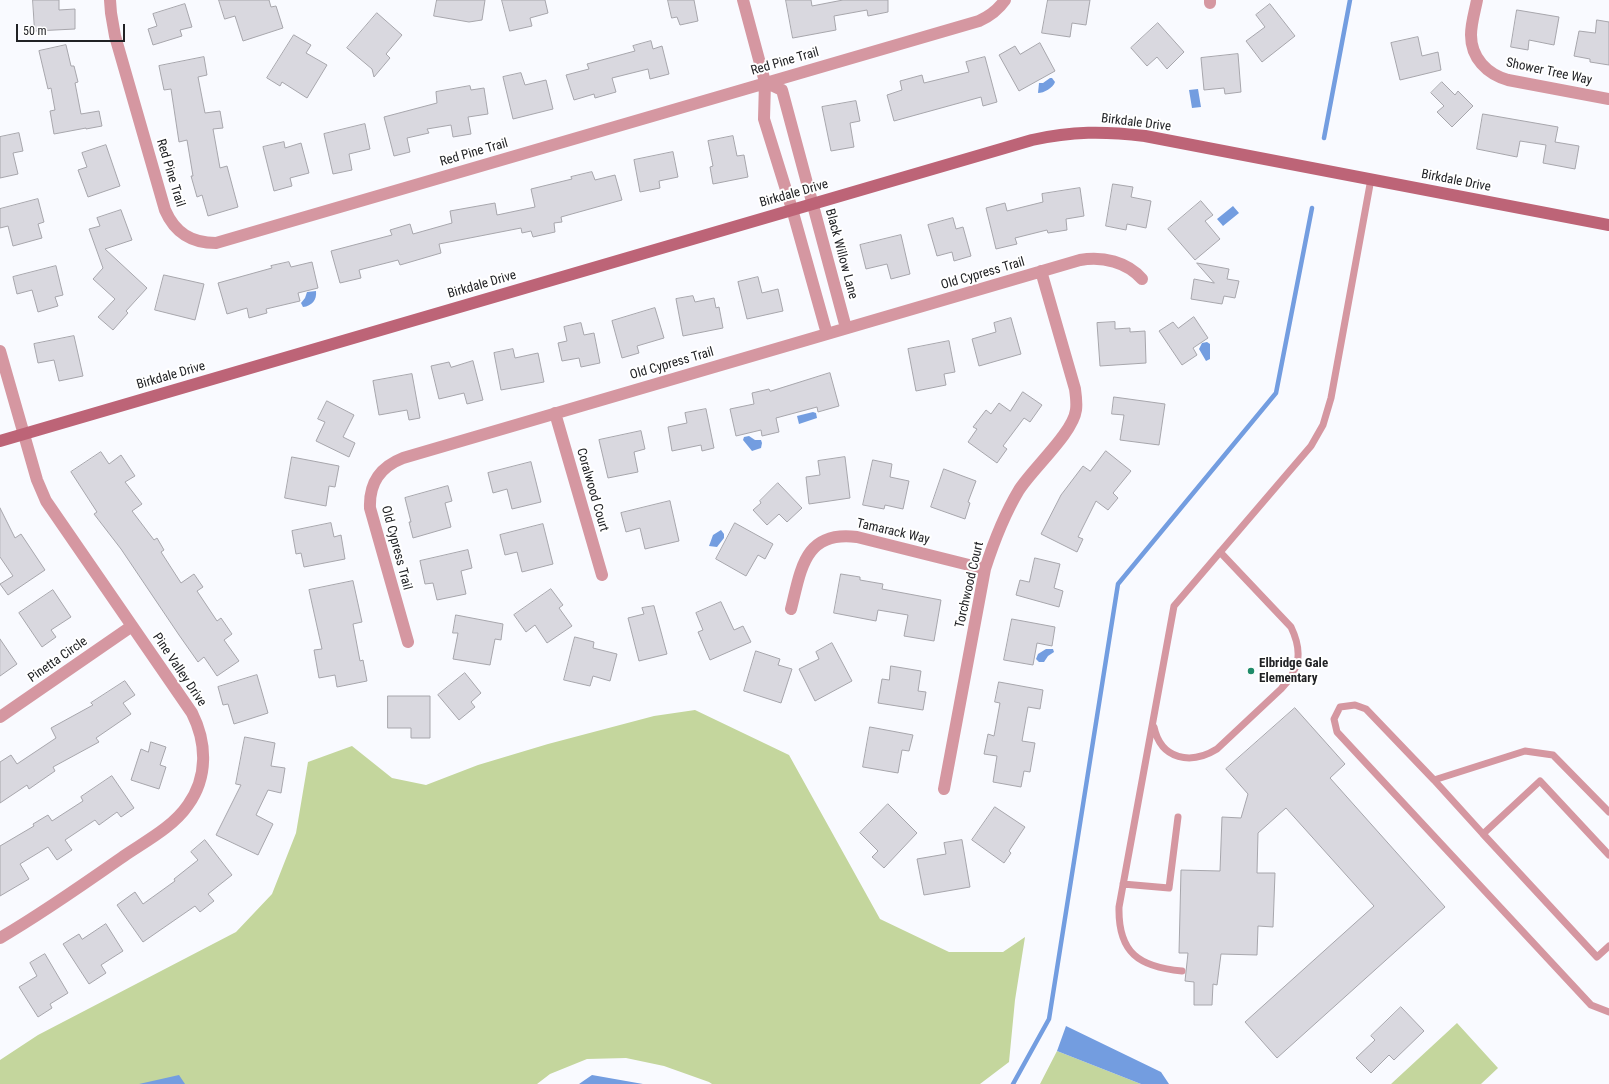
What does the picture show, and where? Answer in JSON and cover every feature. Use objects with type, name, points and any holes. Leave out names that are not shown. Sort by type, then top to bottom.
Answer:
[{"type":"street","name":"Red Pine Trail","points":[[110,0],[115,36],[165,210],[170,220],[184,236],[205,243],[216,243],[765,82],[979,21],[998,10],[1005,0]]},
{"type":"street","points":[[743,0],[765,82],[764,119],[828,334]]},
{"type":"street","name":"Shower Tree Way","points":[[1477,0],[1471,34],[1472,44],[1475,55],[1481,64],[1489,71],[1508,80],[1609,99]]},
{"type":"street","name":"Black Willow Lane","points":[[765,82],[782,90],[846,328]]},
{"type":"street","name":"Birkdale Drive","points":[[0,441],[792,209],[1054,135],[1088,132],[1111,132],[1145,136],[1609,225]]},
{"type":"street","name":"Old Cypress Trail","points":[[408,642],[370,508],[372,487],[384,468],[392,462],[1080,260],[1090,258],[1101,259],[1126,266],[1135,271],[1142,280]]},
{"type":"street","name":"Torchwood Court","points":[[944,789],[985,569],[994,539],[1003,518],[1020,490],[1067,431],[1076,411],[1077,400],[1075,389],[1041,271]]},
{"type":"street","name":"Pine Valley Drive","points":[[0,351],[37,480],[46,501],[192,714],[197,723],[204,754],[198,786],[189,804],[171,824],[77,889],[0,938]]},
{"type":"street","name":"Coralwood Court","points":[[555,413],[602,575]]},
{"type":"street","name":"Tamarack Way","points":[[791,609],[803,564],[808,554],[815,546],[835,536],[846,535],[857,537],[985,569]]},
{"type":"street","name":"Pinetta Circle","points":[[0,717],[132,626]]},
{"type":"lane","points":[[1182,971],[1148,965],[1134,955],[1124,941],[1118,924],[1123,884],[1174,606],[1310,446],[1323,425],[1331,398],[1371,180]]},
{"type":"lane","points":[[1153,723],[1156,735],[1162,745],[1171,753],[1182,758],[1194,759],[1206,756],[1217,749],[1281,689],[1290,679],[1296,667],[1298,653],[1296,640],[1291,627],[1220,552]]},
{"type":"lane","points":[[1609,946],[1597,957],[1434,780],[1366,710],[1355,705],[1340,706],[1334,719],[1337,732],[1591,1006],[1609,1012]]},
{"type":"lane","points":[[1434,780],[1525,752],[1553,755],[1609,812]]},
{"type":"lane","points":[[1483,834],[1540,781],[1609,855]]},
{"type":"lane","points":[[1123,884],[1169,888],[1178,817]]},
{"type":"green space","points":[[695,710],[789,755],[880,919],[949,952],[1003,952],[1025,937],[1015,1000],[1009,1062],[980,1084],[712,1084],[664,1066],[626,1058],[587,1059],[550,1074],[537,1084],[0,1084],[0,1060],[38,1035],[236,932],[272,894],[296,833],[308,762],[352,746],[392,778],[426,785],[478,765],[548,744],[654,716]]},
{"type":"green space","points":[[1457,1023],[1498,1068],[1481,1084],[1391,1084]]},
{"type":"green space","points":[[1057,1051],[1141,1084],[1040,1084]]},
{"type":"water","points":[[1052,78],[1055,82],[1052,86],[1045,91],[1038,93],[1039,83],[1043,83]]},
{"type":"water","points":[[1198,89],[1201,107],[1192,108],[1189,90]]},
{"type":"water","points":[[1233,206],[1239,213],[1223,226],[1217,219]]},
{"type":"water","points":[[316,291],[316,297],[313,302],[303,307],[301,303],[307,292]]},
{"type":"water","points":[[1207,342],[1210,344],[1210,359],[1206,361],[1199,349],[1202,343]]},
{"type":"water","points":[[813,412],[816,413],[817,418],[799,424],[797,416]]},
{"type":"water","points":[[749,436],[755,440],[761,440],[761,448],[752,451],[743,440],[744,437]]},
{"type":"water","points":[[721,530],[724,534],[724,538],[717,547],[709,546],[713,535]]},
{"type":"water","points":[[1046,649],[1053,649],[1054,652],[1048,656],[1044,662],[1039,662],[1036,659],[1038,654]]},
{"type":"water","points":[[1066,1026],[1161,1072],[1169,1084],[1141,1084],[1057,1051]]},
{"type":"water","points":[[179,1075],[185,1084],[139,1084]]},
{"type":"water","points":[[592,1075],[643,1084],[579,1084]]},
{"type":"building","points":[[33,0],[59,0],[59,10],[75,9],[75,29],[35,31]]},
{"type":"building","points":[[219,0],[269,0],[271,7],[276,6],[283,28],[243,41],[235,16],[225,19]]},
{"type":"building","points":[[437,0],[485,0],[482,20],[469,22],[434,16]]},
{"type":"building","points":[[502,0],[545,0],[548,13],[530,18],[532,26],[510,31]]},
{"type":"building","points":[[668,0],[694,0],[698,21],[680,25],[677,17],[672,18]]},
{"type":"building","points":[[786,0],[811,0],[812,6],[843,0],[888,0],[888,12],[868,16],[867,10],[834,16],[836,30],[793,38]]},
{"type":"building","points":[[1048,0],[1090,0],[1086,25],[1072,23],[1070,37],[1042,33]]},
{"type":"building","points":[[185,4],[192,27],[180,30],[182,36],[153,45],[148,29],[157,26],[153,14]]},
{"type":"building","points":[[1270,4],[1295,36],[1262,62],[1246,41],[1265,27],[1256,15]]},
{"type":"building","points":[[1517,10],[1559,17],[1554,45],[1529,40],[1528,50],[1511,47]]},
{"type":"building","points":[[377,13],[402,35],[386,54],[390,58],[374,77],[372,69],[347,48]]},
{"type":"building","points":[[1597,20],[1609,22],[1609,65],[1590,62],[1590,59],[1574,56],[1579,31],[1595,33]]},
{"type":"building","points":[[1158,23],[1184,52],[1167,69],[1157,57],[1147,66],[1131,48]]},
{"type":"building","points":[[294,35],[311,45],[306,53],[327,65],[307,98],[282,82],[280,86],[267,78]]},
{"type":"building","points":[[1418,37],[1422,56],[1438,52],[1441,70],[1400,80],[1391,43]]},
{"type":"building","points":[[651,41],[653,49],[662,46],[669,74],[650,79],[648,69],[612,78],[616,92],[595,98],[594,94],[574,100],[566,75],[589,69],[587,64],[635,51],[633,46]]},
{"type":"building","points":[[1040,43],[1055,71],[1019,91],[999,55],[1015,46],[1020,54]]},
{"type":"building","points":[[66,45],[71,66],[74,66],[78,82],[75,83],[81,114],[99,111],[102,126],[54,134],[50,111],[55,110],[51,88],[48,89],[39,51]]},
{"type":"building","points":[[1238,54],[1241,92],[1225,94],[1224,88],[1204,90],[1201,58]]},
{"type":"building","points":[[204,57],[207,75],[198,77],[205,113],[220,111],[223,128],[213,129],[220,168],[227,166],[238,207],[208,216],[202,195],[197,197],[191,176],[193,176],[187,140],[179,142],[171,89],[164,90],[159,66]]},
{"type":"building","points":[[985,57],[997,102],[983,106],[981,97],[894,121],[887,95],[902,90],[900,81],[922,75],[924,83],[969,72],[966,62]]},
{"type":"building","points":[[521,73],[525,85],[546,80],[553,109],[513,119],[503,77]]},
{"type":"building","points":[[1442,82],[1455,95],[1458,91],[1473,106],[1452,127],[1437,112],[1444,106],[1431,93]]},
{"type":"building","points":[[470,86],[471,90],[484,88],[488,114],[468,117],[471,134],[453,137],[451,125],[427,129],[429,133],[407,138],[410,152],[394,156],[384,117],[437,103],[436,92]]},
{"type":"building","points":[[856,101],[860,121],[850,123],[854,147],[831,151],[822,107]]},
{"type":"building","points":[[1483,114],[1558,127],[1555,142],[1579,146],[1575,169],[1543,163],[1546,145],[1520,141],[1517,157],[1477,149]]},
{"type":"building","points":[[365,124],[370,149],[349,154],[352,170],[333,174],[324,134]]},
{"type":"building","points":[[19,133],[23,151],[13,153],[18,174],[0,178],[0,137]]},
{"type":"building","points":[[733,136],[737,156],[744,155],[748,177],[713,184],[710,167],[713,166],[708,141]]},
{"type":"building","points":[[284,142],[285,148],[301,143],[309,173],[290,178],[292,186],[274,191],[263,147]]},
{"type":"building","points":[[106,145],[120,186],[88,197],[78,170],[87,167],[82,153]]},
{"type":"building","points":[[673,152],[678,177],[659,181],[660,188],[640,192],[634,160]]},
{"type":"building","points":[[592,172],[595,180],[615,175],[622,200],[561,217],[562,222],[554,223],[555,232],[533,237],[531,231],[522,233],[521,228],[439,244],[441,253],[400,265],[398,260],[359,270],[361,278],[340,283],[331,251],[392,235],[390,230],[410,224],[413,234],[452,223],[450,211],[495,203],[497,215],[535,207],[531,189],[572,179],[571,177]]},
{"type":"building","points":[[1113,184],[1133,187],[1131,197],[1151,201],[1146,228],[1127,224],[1126,230],[1106,226]]},
{"type":"building","points":[[1080,188],[1084,216],[1066,219],[1067,230],[1048,233],[1047,230],[1015,238],[1017,244],[996,249],[986,208],[1005,203],[1007,211],[1043,202],[1042,194]]},
{"type":"building","points":[[38,199],[44,222],[38,224],[42,238],[13,246],[8,226],[0,228],[0,209]]},
{"type":"building","points":[[1201,201],[1213,215],[1205,221],[1220,239],[1195,260],[1168,229]]},
{"type":"building","points":[[121,210],[132,240],[105,249],[147,288],[126,311],[128,313],[113,330],[98,317],[115,299],[93,279],[103,268],[89,229],[100,226],[97,218]]},
{"type":"building","points":[[953,218],[956,229],[963,227],[971,256],[954,261],[952,252],[937,256],[928,225]]},
{"type":"building","points":[[901,235],[910,274],[891,279],[887,264],[866,269],[860,245]]},
{"type":"building","points":[[289,262],[291,267],[312,262],[318,288],[298,293],[300,301],[266,309],[267,313],[249,318],[247,308],[227,314],[218,283],[272,268],[271,266]]},
{"type":"building","points":[[1197,263],[1229,269],[1227,279],[1239,281],[1235,298],[1224,296],[1222,304],[1191,299],[1194,279],[1214,283]]},
{"type":"building","points":[[56,266],[63,295],[55,297],[58,306],[38,312],[32,290],[17,294],[13,277]]},
{"type":"building","points":[[164,275],[204,284],[195,320],[155,310]]},
{"type":"building","points":[[758,277],[762,293],[778,289],[783,311],[747,319],[738,282]]},
{"type":"building","points":[[693,296],[695,302],[714,298],[716,308],[719,307],[723,328],[683,336],[676,299]]},
{"type":"building","points":[[655,308],[664,338],[637,346],[639,353],[622,358],[612,321]]},
{"type":"building","points":[[1194,317],[1208,338],[1193,348],[1197,355],[1182,365],[1159,331],[1173,322],[1178,328]]},
{"type":"building","points":[[1011,318],[1021,354],[979,366],[972,339],[996,332],[994,323]]},
{"type":"building","points":[[1115,322],[1115,329],[1130,328],[1130,332],[1145,331],[1146,363],[1100,366],[1097,323]]},
{"type":"building","points":[[581,323],[584,335],[594,333],[600,363],[581,367],[579,358],[562,361],[558,343],[567,341],[564,327]]},
{"type":"building","points":[[74,336],[83,376],[59,381],[54,360],[38,363],[34,344]]},
{"type":"building","points":[[949,341],[955,372],[944,374],[946,385],[916,391],[908,349]]},
{"type":"building","points":[[513,349],[515,358],[538,353],[544,382],[501,390],[494,353]]},
{"type":"building","points":[[473,361],[483,400],[467,404],[464,393],[439,399],[431,366],[449,362],[451,367]]},
{"type":"building","points":[[830,373],[839,406],[818,412],[817,407],[776,418],[779,432],[762,436],[761,430],[736,436],[730,409],[754,404],[752,393],[769,389],[770,391]]},
{"type":"building","points":[[412,374],[420,418],[409,420],[407,410],[379,415],[373,381]]},
{"type":"building","points":[[1023,392],[1042,405],[1030,422],[1024,418],[1003,446],[1007,449],[997,463],[968,442],[977,429],[973,427],[986,410],[991,414],[999,403],[1010,411]]},
{"type":"building","points":[[1114,397],[1165,404],[1159,445],[1120,440],[1124,415],[1112,414]]},
{"type":"building","points":[[327,401],[354,415],[343,437],[355,443],[349,457],[316,441],[325,422],[318,419]]},
{"type":"building","points":[[706,409],[714,448],[702,451],[701,445],[672,451],[668,427],[687,423],[685,413]]},
{"type":"building","points":[[641,431],[645,449],[634,452],[638,472],[608,478],[599,440]]},
{"type":"building","points":[[1106,451],[1131,471],[1113,493],[1118,498],[1108,510],[1096,501],[1078,537],[1083,539],[1077,552],[1041,534],[1061,495],[1083,466],[1090,471]]},
{"type":"building","points":[[101,452],[109,464],[121,455],[135,476],[125,482],[142,504],[132,511],[154,540],[157,538],[164,550],[161,552],[181,583],[194,574],[203,587],[197,591],[217,621],[221,618],[232,634],[224,640],[239,661],[217,676],[204,657],[198,662],[121,549],[94,514],[97,512],[71,472]]},
{"type":"building","points":[[292,457],[339,466],[335,487],[329,486],[326,506],[285,498]]},
{"type":"building","points":[[845,457],[850,498],[809,504],[806,477],[820,475],[818,461]]},
{"type":"building","points":[[873,460],[892,464],[890,477],[909,481],[903,509],[885,505],[884,509],[863,505]]},
{"type":"building","points":[[531,462],[541,502],[512,509],[507,489],[493,493],[488,473]]},
{"type":"building","points":[[944,469],[976,481],[968,502],[970,503],[965,519],[931,507]]},
{"type":"building","points":[[778,483],[802,508],[787,522],[779,514],[767,525],[753,510]]},
{"type":"building","points":[[448,486],[452,501],[445,503],[451,527],[413,538],[405,498]]},
{"type":"building","points":[[670,501],[679,541],[645,549],[640,528],[626,532],[621,513]]},
{"type":"building","points":[[0,508],[15,538],[21,534],[45,570],[8,595],[0,584],[13,576],[0,557]]},
{"type":"building","points":[[331,523],[334,537],[341,535],[345,559],[304,567],[301,553],[296,554],[292,531]]},
{"type":"building","points":[[735,523],[773,544],[765,559],[758,555],[746,576],[716,559]]},
{"type":"building","points":[[543,524],[553,564],[522,572],[517,552],[505,555],[500,535]]},
{"type":"building","points":[[468,550],[472,568],[461,571],[466,594],[437,600],[433,583],[425,584],[420,561]]},
{"type":"building","points":[[1035,558],[1060,564],[1054,588],[1063,591],[1059,607],[1016,595],[1020,580],[1029,582]]},
{"type":"building","points":[[841,574],[860,577],[860,580],[883,584],[882,589],[941,600],[934,641],[904,636],[908,615],[878,610],[876,621],[834,613]]},
{"type":"building","points":[[353,581],[362,622],[353,624],[360,661],[363,660],[367,681],[337,687],[335,675],[319,678],[314,650],[322,649],[309,590]]},
{"type":"building","points":[[551,589],[563,605],[559,608],[572,626],[547,643],[535,625],[526,632],[514,615]]},
{"type":"building","points":[[53,590],[71,617],[51,630],[56,637],[42,647],[19,613]]},
{"type":"building","points":[[721,602],[734,630],[743,626],[751,642],[710,660],[698,632],[703,630],[696,613]]},
{"type":"building","points":[[654,606],[667,654],[639,661],[628,618],[644,614],[642,608]]},
{"type":"building","points":[[456,615],[503,624],[501,640],[495,639],[490,665],[453,659],[458,633],[453,633]]},
{"type":"building","points":[[1012,619],[1055,627],[1052,646],[1037,643],[1033,665],[1004,660]]},
{"type":"building","points":[[575,637],[594,642],[593,648],[617,654],[610,681],[593,676],[590,686],[564,680]]},
{"type":"building","points":[[0,639],[17,664],[0,676]]},
{"type":"building","points":[[832,643],[852,681],[815,701],[799,669],[819,659],[816,652]]},
{"type":"building","points":[[756,651],[780,659],[778,665],[792,669],[781,703],[744,691]]},
{"type":"building","points":[[891,666],[921,671],[918,691],[926,692],[923,710],[878,703],[882,679],[889,680]]},
{"type":"building","points":[[465,673],[481,693],[471,702],[475,707],[459,720],[438,695]]},
{"type":"building","points":[[257,675],[268,713],[234,724],[228,704],[223,705],[218,687]]},
{"type":"building","points":[[125,681],[135,695],[123,703],[131,714],[96,738],[99,742],[53,767],[55,771],[29,789],[27,785],[0,803],[0,762],[11,755],[17,764],[56,738],[51,728],[93,705],[91,703]]},
{"type":"building","points":[[999,682],[1043,690],[1040,709],[1028,707],[1022,741],[1035,743],[1030,772],[1024,771],[1021,787],[993,782],[997,756],[984,754],[988,734],[994,736],[1000,703],[995,702]]},
{"type":"building","points":[[388,696],[430,696],[430,738],[411,738],[411,728],[388,728]]},
{"type":"building","points":[[1295,708],[1345,764],[1330,778],[1445,907],[1277,1058],[1245,1022],[1374,906],[1286,808],[1258,833],[1257,873],[1275,873],[1273,927],[1258,926],[1257,955],[1221,954],[1217,985],[1213,984],[1212,1005],[1194,1005],[1194,982],[1185,981],[1188,953],[1179,953],[1181,870],[1220,871],[1222,817],[1241,818],[1248,794],[1226,769]]},
{"type":"building","points":[[870,727],[913,735],[909,751],[902,750],[898,773],[863,767]]},
{"type":"building","points":[[245,737],[275,743],[271,766],[285,768],[281,793],[268,790],[256,815],[273,824],[258,855],[216,835],[241,785],[236,784]]},
{"type":"building","points":[[151,742],[166,747],[160,765],[166,767],[159,789],[131,780],[141,749],[148,752]]},
{"type":"building","points":[[112,776],[134,808],[121,817],[117,812],[99,825],[95,820],[65,840],[72,850],[57,860],[48,847],[20,864],[29,879],[0,896],[0,846],[34,826],[33,824],[48,815],[52,821],[83,801],[81,797]]},
{"type":"building","points":[[888,804],[917,833],[884,868],[872,857],[878,851],[860,833]]},
{"type":"building","points":[[995,807],[1025,827],[1009,851],[1011,853],[1004,863],[972,840]]},
{"type":"building","points":[[205,840],[232,875],[208,894],[214,901],[200,912],[195,906],[143,942],[117,905],[135,892],[143,904],[175,881],[174,879],[198,860],[191,852]]},
{"type":"building","points":[[962,840],[970,887],[924,895],[917,859],[946,854],[944,843]]},
{"type":"building","points":[[106,924],[123,951],[101,965],[106,973],[89,984],[63,944],[79,934],[82,939]]},
{"type":"building","points":[[45,954],[68,993],[50,1004],[52,1008],[38,1017],[19,987],[37,976],[30,963]]},
{"type":"building","points":[[1401,1007],[1424,1031],[1394,1060],[1389,1055],[1371,1073],[1356,1058],[1375,1040],[1371,1036]]},
{"type":"waterway","points":[[1324,138],[1350,0]]},
{"type":"waterway","points":[[1013,1084],[1049,1019],[1118,584],[1276,393],[1312,208]]},
{"type":"place","name":"Elbridge Gale Elementary","points":[[1251,671]]}]
